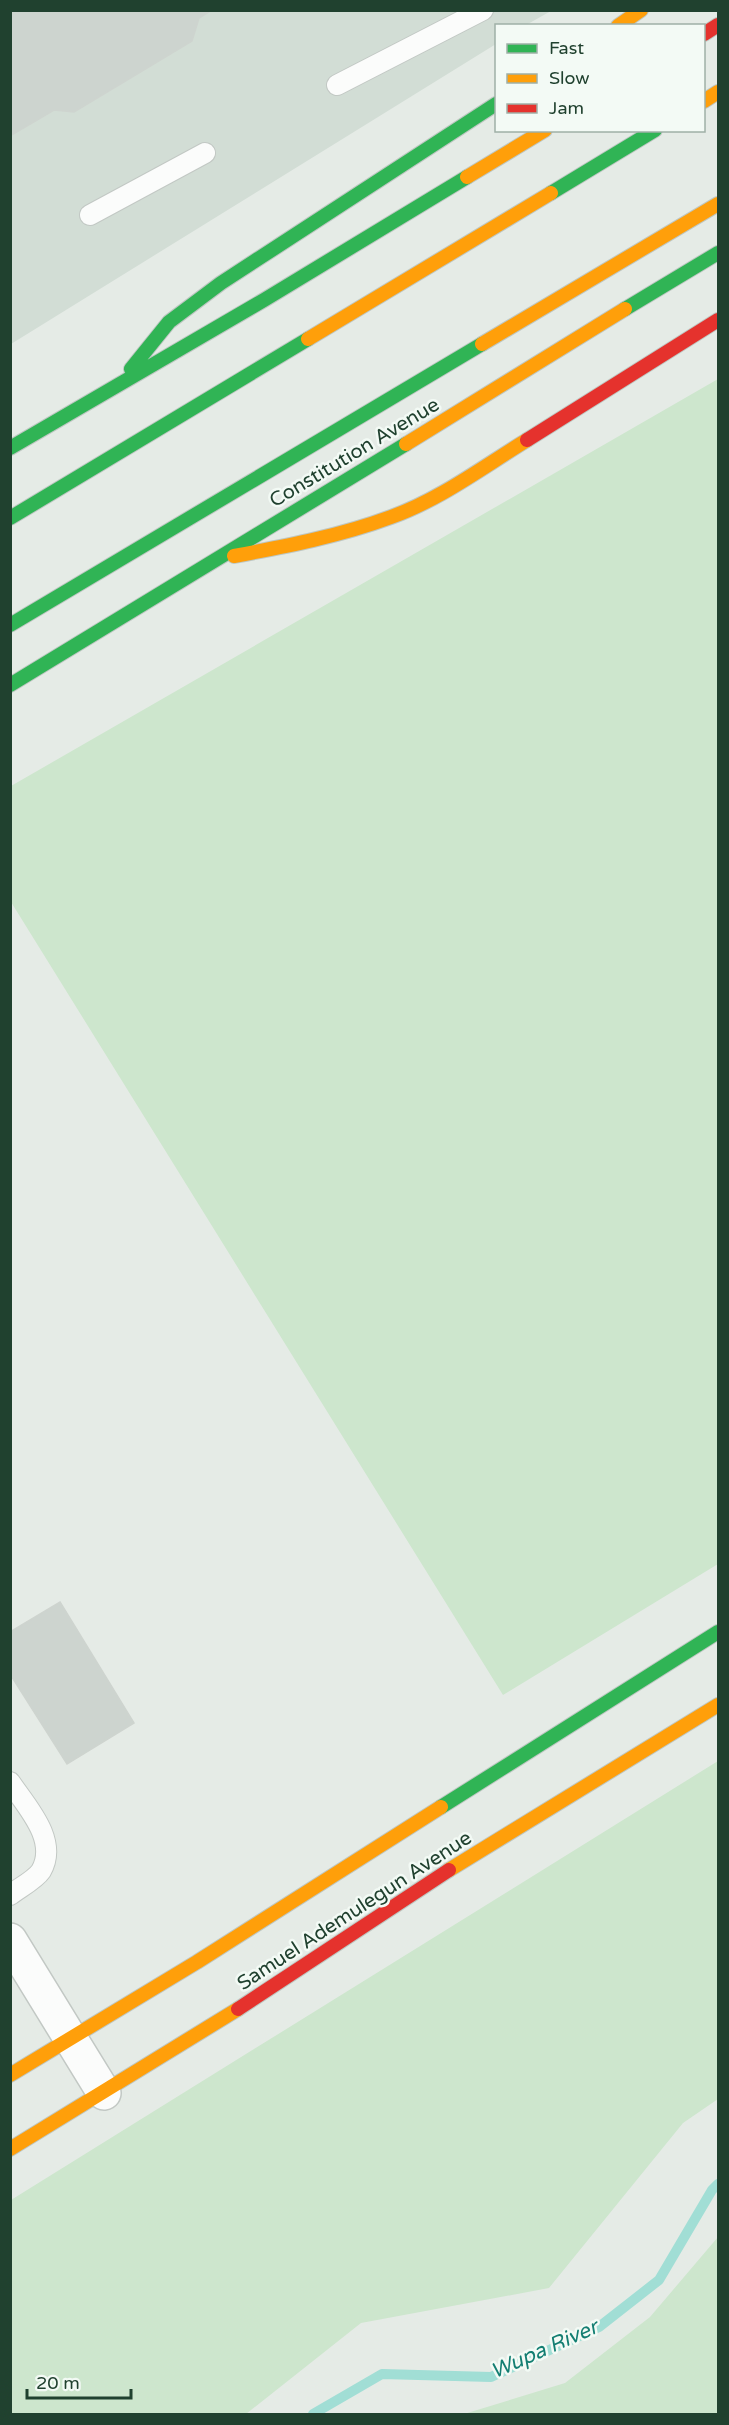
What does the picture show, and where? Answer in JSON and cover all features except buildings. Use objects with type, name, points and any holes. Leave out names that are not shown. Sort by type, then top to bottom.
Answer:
[{"type":"main road","points":[[621,24],[641,10]]},
{"type":"main road","points":[[705,33],[718,25]]},
{"type":"main road","points":[[705,100],[718,92]]},
{"type":"main road","points":[[118,385],[169,322],[243,268],[495,105]]},
{"type":"main road","points":[[10,448],[264,300],[542,132]]},
{"type":"main road","points":[[10,518],[653,132]]},
{"type":"main road","name":"Constitution Avenue","points":[[10,625],[718,204]]},
{"type":"main road","name":"Constitution Avenue","points":[[10,686],[718,253]]},
{"type":"main road","points":[[218,559],[306,543],[392,517],[451,487],[718,320]]},
{"type":"main road","name":"Samuel Ademulegun Avenue","points":[[10,2075],[197,1962],[718,1632]]},
{"type":"main road","name":"Samuel Ademulegun Avenue","points":[[10,2150],[232,2013],[445,1873],[718,1705]]},
{"type":"street","points":[[10,1940],[104,2093]]},
{"type":"lane","points":[[338,85],[483,10]]},
{"type":"lane","points":[[90,215],[205,153]]},
{"type":"lane","points":[[10,1782],[45,1837],[45,1856],[40,1872],[10,1894]]},
{"type":"shaded area","points":[[11,11],[551,11],[528,24],[495,24],[495,45],[11,344]]},
{"type":"green space","points":[[718,379],[718,1564],[503,1695],[11,902],[11,786]]},
{"type":"green space","points":[[718,1761],[718,2099],[683,2123],[549,2288],[361,2323],[246,2414],[11,2414],[11,2200]]},
{"type":"green space","points":[[718,2237],[718,2414],[464,2414],[565,2383],[650,2317]]},
{"type":"waterway","name":"Wupa River","points":[[313,2414],[382,2374],[491,2377],[599,2327],[659,2280],[712,2190],[718,2184]]},
{"type":"traffic: fast","points":[[131,369],[169,322],[221,283],[495,105]]},
{"type":"traffic: fast","points":[[551,193],[652,132]]},
{"type":"traffic: fast","points":[[10,448],[264,300],[467,177]]},
{"type":"traffic: fast","points":[[625,309],[718,253]]},
{"type":"traffic: fast","points":[[10,518],[308,339]]},
{"type":"traffic: fast","points":[[10,625],[482,344]]},
{"type":"traffic: fast","points":[[10,685],[406,444]]},
{"type":"traffic: fast","points":[[441,1807],[718,1632]]},
{"type":"traffic: slow","points":[[621,24],[641,10]]},
{"type":"traffic: slow","points":[[705,100],[718,92]]},
{"type":"traffic: slow","points":[[467,177],[542,132]]},
{"type":"traffic: slow","points":[[308,339],[551,193]]},
{"type":"traffic: slow","points":[[482,344],[718,204]]},
{"type":"traffic: slow","points":[[406,444],[625,309]]},
{"type":"traffic: slow","points":[[234,556],[333,535],[409,510],[444,492],[527,440]]},
{"type":"traffic: slow","points":[[449,1870],[718,1705]]},
{"type":"traffic: slow","points":[[10,2075],[197,1962],[441,1807]]},
{"type":"traffic: slow","points":[[10,2149],[238,2009]]},
{"type":"traffic: jam","points":[[705,33],[718,25]]},
{"type":"traffic: jam","points":[[527,440],[718,320]]},
{"type":"traffic: jam","points":[[238,2009],[449,1870]]}]
